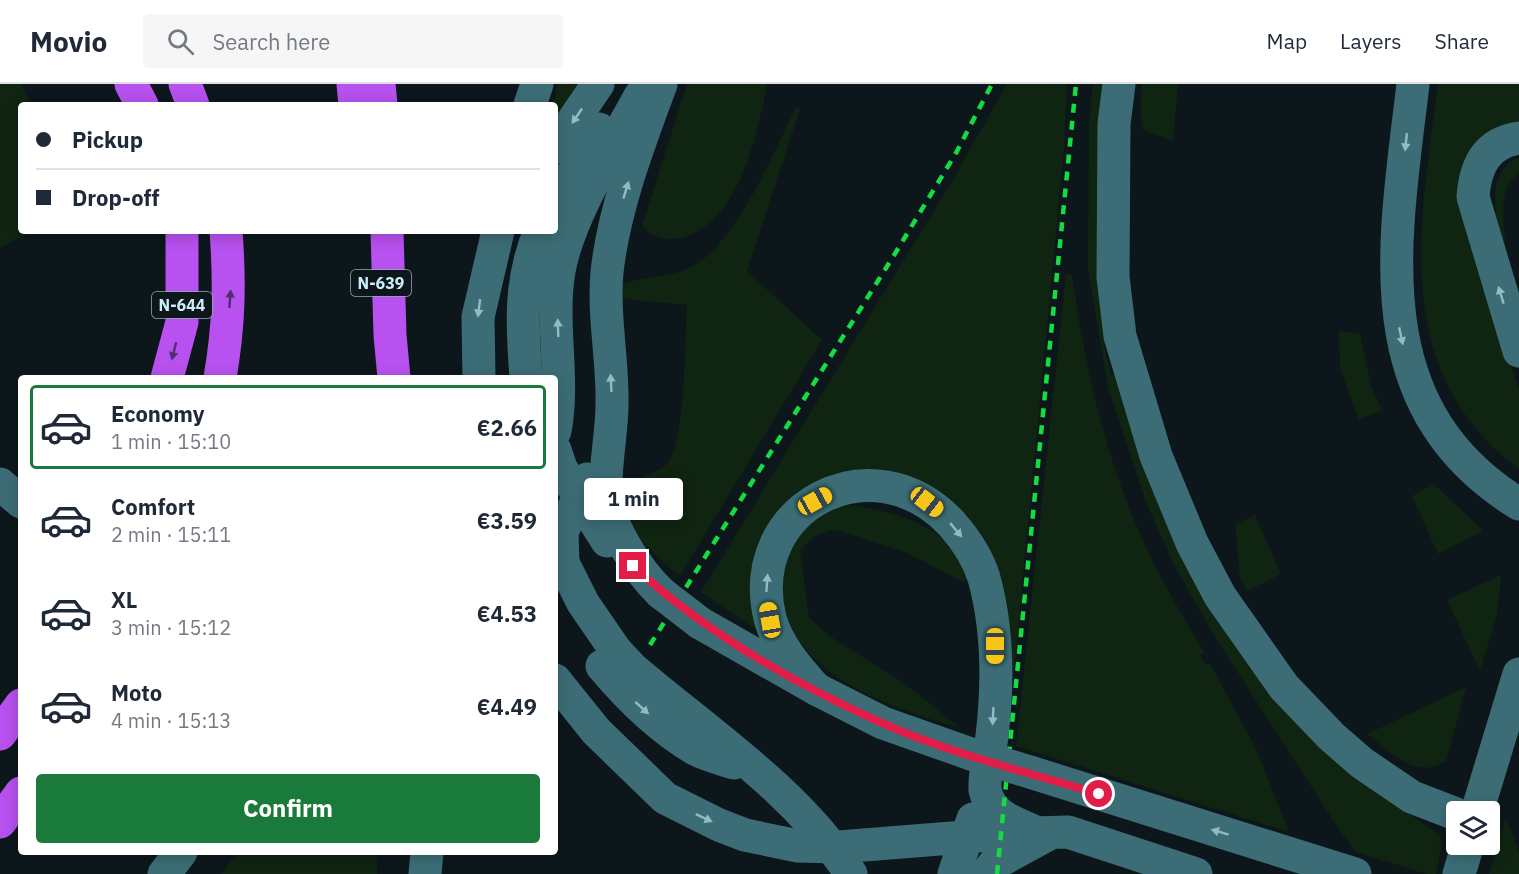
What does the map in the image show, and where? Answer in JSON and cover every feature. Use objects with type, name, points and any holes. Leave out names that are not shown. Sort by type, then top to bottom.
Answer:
[{"type":"highway","points":[[131,84],[140,102]]},
{"type":"highway","points":[[184,84],[192,102]]},
{"type":"highway","points":[[353,84],[356,102]]},
{"type":"highway","points":[[379,84],[381,102]]},
{"type":"highway","name":"N-644","points":[[168,375],[182,322],[182,234]]},
{"type":"highway","name":"N-644","points":[[220,375],[230,288],[226,234]]},
{"type":"highway","name":"N-639","points":[[373,234],[390,335]]},
{"type":"highway","name":"N-639","points":[[387,234],[390,335],[394,375]]},
{"type":"highway","points":[[0,735],[18,709]]},
{"type":"highway","points":[[0,822],[18,797]]},
{"type":"street","points":[[558,143],[598,84]]},
{"type":"street","points":[[558,197],[627,84]]},
{"type":"street","points":[[558,412],[561,391],[557,294],[559,270],[569,238],[591,187],[646,84]]},
{"type":"street","points":[[655,587],[610,514],[606,488],[611,424],[607,272],[622,200],[661,84]]},
{"type":"street","points":[[1119,84],[1113,124],[1113,277],[1120,336],[1156,456],[1192,543],[1221,596],[1284,687],[1332,737],[1387,781],[1412,797],[1446,810]]},
{"type":"street","points":[[1413,84],[1395,262],[1399,324],[1405,352],[1426,405],[1456,450],[1497,490],[1519,504]]},
{"type":"street","points":[[1519,138],[1501,143],[1484,158],[1474,180],[1473,197],[1519,351]]},
{"type":"street","points":[[479,375],[478,317],[497,234]]},
{"type":"street","points":[[508,375],[505,275],[512,234]]},
{"type":"street","points":[[526,375],[522,290],[529,258],[539,234]]},
{"type":"street","points":[[611,424],[597,461],[578,495],[562,532],[558,569],[583,603],[609,658],[633,669],[755,771],[809,820],[851,874]]},
{"type":"street","points":[[558,459],[561,468],[609,543],[655,587],[700,623],[816,689],[978,769],[1033,773],[1354,874]]},
{"type":"street","points":[[0,484],[18,499]]},
{"type":"street","points":[[816,689],[789,656],[770,620],[766,584],[774,548],[790,522],[815,501],[831,492],[872,484],[911,492],[942,514],[968,544],[983,576],[995,646],[992,736],[978,769],[966,837],[952,874]]},
{"type":"street","points":[[1481,801],[1519,674]]},
{"type":"street","points":[[558,684],[585,719],[665,798]]},
{"type":"street","points":[[558,713],[587,746],[628,779],[719,825],[774,842],[839,847],[1048,832]]},
{"type":"street","points":[[978,769],[987,799],[999,814],[1048,832],[1196,874]]},
{"type":"street","points":[[986,874],[994,864],[1048,832]]},
{"type":"street","points":[[913,841],[924,841],[937,848],[947,861],[952,874]]},
{"type":"street","points":[[164,874],[179,855]]},
{"type":"street","points":[[425,874],[427,855]]},
{"type":"street","points":[[1459,874],[1465,855]]},
{"type":"green space","points":[[0,84],[21,84],[30,102],[18,102],[18,234],[26,234],[0,248]]},
{"type":"green space","points":[[558,84],[582,84],[558,117],[558,102],[554,102]]},
{"type":"green space","points":[[687,84],[767,84],[751,151],[730,197],[716,216],[699,230],[679,238],[668,239],[650,233],[642,226]]},
{"type":"green space","points":[[1007,84],[1067,84],[1064,150],[1009,723],[1008,620],[1003,586],[996,563],[986,542],[955,504],[936,489],[915,478],[893,472],[869,470],[853,472],[808,489],[761,633],[701,592],[952,181]]},
{"type":"green space","points":[[1093,84],[1107,84],[1115,342],[1104,345],[1111,375],[1122,373],[1161,499],[1361,781],[1440,835],[1442,844],[1436,874],[1427,874],[1356,852],[1340,831],[1215,637],[1175,567],[1146,502],[1108,387],[1088,269],[1089,126]]},
{"type":"green space","points":[[1142,84],[1178,84],[1173,141],[1143,130],[1140,113]]},
{"type":"green space","points":[[1438,84],[1519,84],[1519,124],[1464,214],[1519,390],[1519,469],[1477,430],[1449,387],[1431,341],[1423,292],[1421,241]]},
{"type":"green space","points":[[796,107],[800,109],[747,271],[822,340],[680,576],[640,538],[629,520],[627,507],[631,482],[664,466],[674,450],[681,411],[687,305],[615,298],[623,284],[690,268],[714,249],[742,212]]},
{"type":"green space","points":[[1519,158],[1519,174],[1507,188],[1504,198],[1503,220],[1506,251],[1496,214],[1496,186],[1500,174],[1507,165]]},
{"type":"green space","points":[[1066,274],[1072,275],[1093,388],[1125,498],[1156,568],[1204,652],[1200,655],[1206,665],[1210,663],[1257,751],[1289,832],[1016,746]]},
{"type":"green space","points":[[1339,331],[1360,334],[1371,386],[1382,410],[1359,420],[1340,368]]},
{"type":"green space","points":[[1434,484],[1483,531],[1438,554],[1412,496]]},
{"type":"green space","points":[[844,504],[906,518],[935,533],[957,554],[969,579],[961,581],[905,552],[831,530],[815,536],[800,550],[809,618],[831,637],[904,683],[960,728],[909,712],[856,688],[832,673],[811,655],[795,634],[783,603],[783,574],[788,556],[808,524]]},
{"type":"green space","points":[[1255,515],[1281,574],[1247,591],[1240,578],[1235,525]]},
{"type":"green space","points":[[1501,575],[1497,614],[1480,671],[1447,600]]},
{"type":"green space","points":[[1466,687],[1446,761],[1424,768],[1414,766],[1395,756],[1367,734]]},
{"type":"green space","points":[[1506,818],[1519,852],[1519,874],[1489,874],[1495,855],[1500,855],[1500,838]]},
{"type":"green space","points":[[236,855],[378,855],[377,874],[221,874]]},
{"type":"railway","points":[[650,645],[896,252],[956,153],[992,84]]},
{"type":"railway","points":[[997,874],[1076,84]]},
{"type":"route","points":[[633,566],[661,593],[718,635],[883,723],[901,731],[1099,794]]}]
